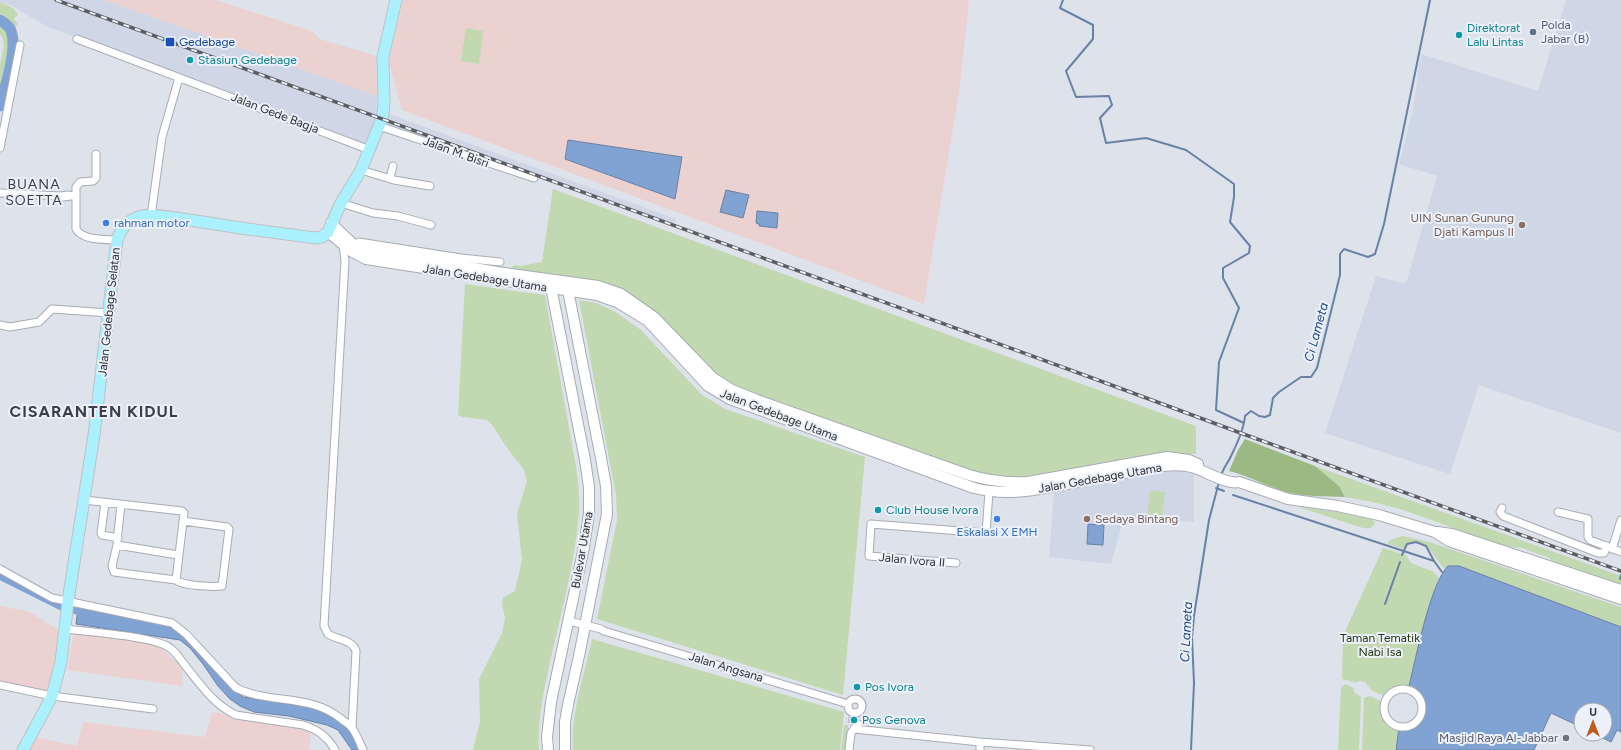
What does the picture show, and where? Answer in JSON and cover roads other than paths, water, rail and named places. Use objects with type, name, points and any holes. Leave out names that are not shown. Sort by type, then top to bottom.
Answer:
[{"type":"main road","points":[[330,228],[341,203],[361,170],[380,126],[384,100],[383,56],[396,0]]},
{"type":"main road","name":"Jalan Gedebage Selatan","points":[[23,750],[52,696],[61,662],[68,602],[94,435],[117,240],[121,230],[137,217],[151,216],[315,238],[322,237],[330,228]]},
{"type":"street","name":"Jalan Gede Bagja","points":[[77,39],[370,150]]},
{"type":"street","points":[[0,148],[20,46]]},
{"type":"street","points":[[151,216],[162,137],[179,78]]},
{"type":"street","name":"Jalan M. Bisri","points":[[380,126],[534,178]]},
{"type":"street","points":[[96,154],[96,178],[93,180],[83,181],[76,187],[74,196],[75,227],[79,234],[84,236],[117,240]]},
{"type":"street","points":[[390,178],[393,166]]},
{"type":"street","points":[[361,170],[390,178],[430,186]]},
{"type":"street","points":[[0,193],[61,196],[64,198],[74,196]]},
{"type":"street","points":[[341,203],[373,213],[398,216],[431,225]]},
{"type":"street","name":"Jalan Gedebage Utama","points":[[330,228],[343,244],[366,259],[422,263],[567,286],[598,286],[621,294],[639,306],[666,328],[713,378],[731,394],[757,400],[929,466],[965,485],[989,492],[1032,491],[1123,469],[1154,459],[1195,465],[1229,478],[1236,477],[1239,482],[1288,499],[1363,510],[1435,532]]},
{"type":"street","name":"Jalan Gedebage Utama","points":[[330,228],[359,247],[369,250],[398,252],[422,263]]},
{"type":"street","points":[[359,242],[398,252],[500,262]]},
{"type":"street","points":[[343,244],[345,261],[324,626],[328,634],[351,643],[356,651],[352,727]]},
{"type":"street","name":"Bulevar Utama","points":[[548,750],[551,702],[584,547],[589,513],[589,487],[585,460],[551,283]]},
{"type":"street","name":"Bulevar Utama","points":[[565,750],[565,722],[568,705],[587,626],[607,514],[606,486],[567,286]]},
{"type":"street","points":[[0,325],[10,327],[39,322],[52,309],[109,313]]},
{"type":"street","points":[[585,460],[601,458]]},
{"type":"street","name":"Jalan Gedebage Utama","points":[[929,466],[987,480],[1009,483],[1028,482],[1123,469]]},
{"type":"street","name":"Jalan Ivora II","points":[[956,563],[869,556],[871,524],[986,533],[989,492]]},
{"type":"street","points":[[84,500],[182,511],[184,513],[176,580]]},
{"type":"street","points":[[105,503],[102,535],[117,541],[178,555]]},
{"type":"street","points":[[121,505],[117,541],[112,566],[114,572],[176,580],[180,583],[186,584],[222,586],[229,531],[227,527],[183,521]]},
{"type":"street","points":[[1502,508],[1500,512],[1503,516],[1598,553],[1604,553],[1610,548],[1621,520]]},
{"type":"street","points":[[1558,512],[1588,519],[1588,537],[1590,540],[1621,552]]},
{"type":"street","points":[[1435,532],[1452,534],[1621,590]]},
{"type":"street","points":[[1435,532],[1449,541],[1621,599]]},
{"type":"street","points":[[0,569],[52,598],[172,623],[186,634],[236,688],[258,696],[310,703],[332,711],[352,727],[363,750]]},
{"type":"street","name":"Jalan Angsana","points":[[569,621],[587,626],[591,629],[604,631],[853,719],[980,742],[1090,750]]},
{"type":"street","points":[[65,626],[162,644],[170,648],[204,688],[229,712],[236,715],[303,724],[313,728],[326,738],[335,750]]},
{"type":"street","points":[[0,685],[52,696],[153,709]]},
{"type":"street","points":[[1408,690],[1418,697],[1421,702],[1421,716],[1414,724],[1409,726],[1396,726],[1387,717],[1385,712],[1386,701],[1389,696],[1396,691],[1408,690]]},
{"type":"street","points":[[849,750],[853,719]]},
{"type":"street","points":[[980,742],[980,750]]},
{"type":"water","points":[[568,140],[682,157],[675,199],[565,159]]},
{"type":"water","points":[[726,190],[749,195],[743,218],[720,212]]},
{"type":"water","points":[[757,211],[778,213],[777,228],[759,226],[759,224],[756,223]]},
{"type":"water","points":[[1088,524],[1104,525],[1103,545],[1087,544]]},
{"type":"water","points":[[1448,566],[1459,566],[1621,627],[1621,732],[1617,730],[1613,738],[1613,702],[1573,702],[1573,723],[1551,713],[1534,750],[1396,750],[1399,727],[1408,727],[1414,724],[1422,713],[1420,700],[1408,690],[1429,606],[1441,575]]},
{"type":"water","points":[[78,608],[145,620],[176,631],[193,643],[231,688],[243,697],[314,708],[337,719],[349,731],[361,750],[352,750],[338,730],[327,725],[289,716],[254,712],[240,706],[230,699],[218,686],[190,648],[180,640],[76,624]]},
{"type":"waterway","points":[[1063,0],[1060,8],[1093,25],[1093,39],[1066,71],[1076,97],[1109,96],[1112,105],[1100,118],[1106,143],[1146,138],[1186,150],[1234,184],[1234,197],[1230,222],[1250,246],[1249,253],[1223,268],[1223,278],[1239,308],[1219,362],[1216,410],[1244,423]]},
{"type":"waterway","name":"Ci Lameta","points":[[1221,476],[1240,436],[1245,416],[1251,411],[1259,416],[1265,417],[1270,415],[1273,398],[1301,377],[1311,377],[1317,368],[1340,275],[1340,254],[1344,249],[1368,257],[1375,254],[1384,224],[1430,0]]},
{"type":"waterway","points":[[0,20],[10,29],[13,38],[10,68],[0,106]]},
{"type":"waterway","name":"Ci Lameta","points":[[1191,750],[1194,683],[1192,638],[1194,616],[1209,520],[1219,482]]},
{"type":"waterway","points":[[1216,488],[1224,491]]},
{"type":"waterway","points":[[1233,495],[1434,561],[1442,572]]},
{"type":"waterway","points":[[1402,555],[1407,544],[1416,542],[1426,546],[1434,561]]},
{"type":"waterway","points":[[1385,604],[1400,562]]},
{"type":"waterway","points":[[0,574],[62,605],[91,613]]},
{"type":"waterway","points":[[1620,579],[1621,575]]},
{"type":"waterway","points":[[139,621],[175,628],[183,634]]},
{"type":"tunnel","points":[[851,723],[852,717]]},
{"type":"railway","points":[[56,0],[1621,571]]},
{"type":"place","name":"Polda Jabar (B)","points":[[1533,32]]},
{"type":"place","name":"Direktorat Lalu Lintas","points":[[1459,35]]},
{"type":"place","name":"Gedebage","points":[[170,42]]},
{"type":"place","name":"Stasiun Gedebage","points":[[190,60]]},
{"type":"place","name":"rahman motor","points":[[106,223]]},
{"type":"place","name":"UIN Sunan Gunung Djati Kampus II","points":[[1522,225]]},
{"type":"place","name":"Club House Ivora","points":[[878,510]]},
{"type":"place","name":"Eskalasi X EMH","points":[[997,519]]},
{"type":"place","name":"Sedaya Bintang","points":[[1087,519]]},
{"type":"place","name":"Pos Ivora","points":[[857,687]]},
{"type":"place","name":"Pos Genova","points":[[854,720]]},
{"type":"place","name":"Masjid Raya Al-Jabbar","points":[[1566,738]]},
{"type":"district","name":"BUANA SOETTA","points":[[34,192]]},
{"type":"district","name":"CISARANTEN KIDUL","points":[[94,411]]},
{"type":"park label","name":"Taman Tematik Nabi Isa","points":[[1380,645]]}]
